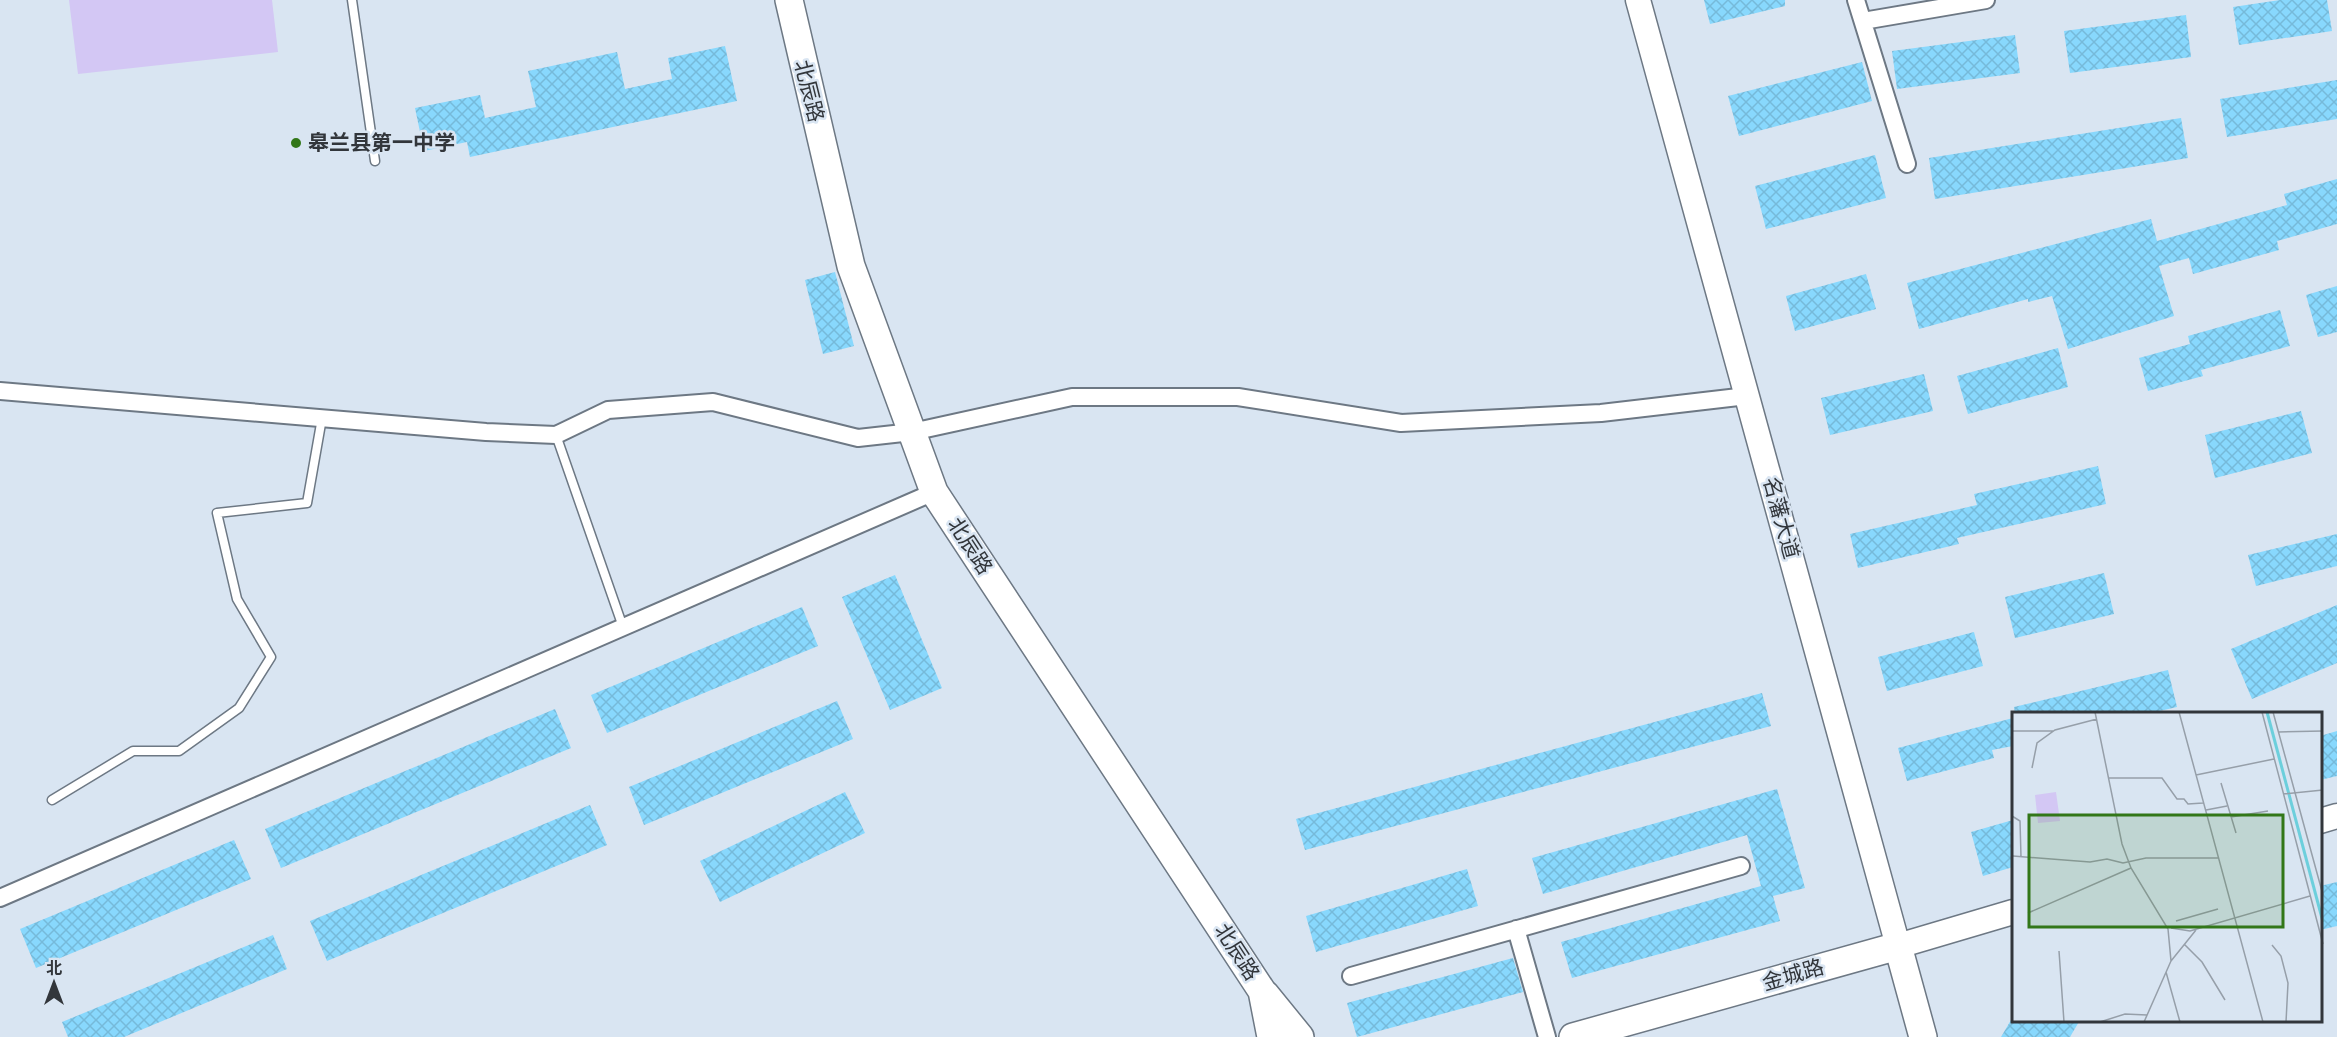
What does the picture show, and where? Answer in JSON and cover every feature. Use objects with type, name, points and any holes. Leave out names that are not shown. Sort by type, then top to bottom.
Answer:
[{"type":"main road","name":"北辰路","points":[[789,0],[851,266],[934,492],[1262,991],[1271,1037]]},
{"type":"main road","name":"名藩大道","points":[[1638,0],[1923,1037]]},
{"type":"main road","points":[[2322,820],[2337,816]]},
{"type":"main road","name":"金城路","points":[[1573,1037],[2012,912]]},
{"type":"main road","points":[[1262,991],[1300,1037]]},
{"type":"street","points":[[1856,0],[1907,164]]},
{"type":"street","points":[[1863,21],[1986,0]]},
{"type":"street","points":[[0,391],[486,432],[556,435],[608,410],[713,402],[858,438],[912,432],[1072,397],[1238,397],[1401,423],[1601,413],[1747,396]]},
{"type":"street","points":[[0,898],[934,492]]},
{"type":"street","points":[[1351,976],[1741,866]]},
{"type":"street","points":[[1516,929],[1547,1037]]},
{"type":"lane","points":[[351,0],[375,160]]},
{"type":"lane","points":[[52,800],[133,751],[178,751],[239,708],[271,657],[237,598],[217,513],[307,503],[322,418]]},
{"type":"lane","points":[[556,435],[623,627]]},
{"type":"shaded area","points":[[69,0],[272,0],[278,52],[78,74]]},
{"type":"building","points":[[1704,0],[1785,0],[1785,6],[1710,24]]},
{"type":"building","points":[[2280,0],[2327,0],[2332,31],[2239,45],[2233,7]]},
{"type":"building","points":[[2186,15],[2191,57],[2070,73],[2064,31]]},
{"type":"building","points":[[2015,35],[2020,73],[1897,89],[1892,51]]},
{"type":"building","points":[[725,46],[737,101],[470,157],[467,142],[424,151],[415,108],[480,95],[485,118],[536,107],[528,71],[617,52],[625,89],[672,79],[668,58]]},
{"type":"building","points":[[1862,62],[1872,101],[1739,136],[1728,96]]},
{"type":"building","points":[[2337,80],[2337,119],[2227,137],[2220,99]]},
{"type":"building","points":[[2181,118],[2188,158],[1935,199],[1929,158]]},
{"type":"building","points":[[1875,155],[1886,198],[1766,229],[1755,186]]},
{"type":"building","points":[[2337,179],[2337,224],[2277,241],[2279,250],[2193,274],[2189,258],[2159,266],[2174,316],[2068,349],[2052,296],[2028,302],[2028,299],[1919,329],[1907,283],[2151,219],[2157,241],[2287,205],[2284,194]]},
{"type":"building","points":[[835,272],[854,346],[823,354],[805,280]]},
{"type":"building","points":[[1866,274],[1876,309],[1795,331],[1786,296]]},
{"type":"building","points":[[2337,286],[2337,332],[2318,337],[2306,295]]},
{"type":"building","points":[[2280,310],[2290,346],[2201,370],[2203,376],[2148,391],[2139,358],[2190,344],[2188,336]]},
{"type":"building","points":[[2058,348],[2068,387],[1968,414],[1957,376]]},
{"type":"building","points":[[1924,374],[1933,411],[1830,435],[1821,398]]},
{"type":"building","points":[[2301,411],[2312,453],[2215,478],[2205,435]]},
{"type":"building","points":[[2098,466],[2106,504],[1957,538],[1959,544],[1858,568],[1850,534],[1977,505],[1974,494]]},
{"type":"building","points":[[2337,534],[2337,566],[2256,586],[2248,555]]},
{"type":"building","points":[[2104,573],[2114,614],[2015,638],[2005,597]]},
{"type":"building","points":[[895,575],[942,688],[890,710],[842,597]]},
{"type":"building","points":[[2337,605],[2337,663],[2252,699],[2231,649]]},
{"type":"building","points":[[802,607],[818,646],[607,733],[591,695]]},
{"type":"building","points":[[1974,632],[1983,666],[1887,691],[1878,657]]},
{"type":"building","points":[[2168,670],[2177,707],[2155,712],[2015,712],[2014,707]]},
{"type":"building","points":[[1762,693],[1771,726],[1305,850],[1296,819]]},
{"type":"building","points":[[837,701],[853,739],[644,825],[629,787]]},
{"type":"building","points":[[555,709],[571,748],[281,868],[265,829]]},
{"type":"building","points":[[2012,718],[2012,746],[1992,750],[1994,758],[1907,781],[1898,748]]},
{"type":"building","points":[[2337,731],[2337,776],[2322,780],[2322,735]]},
{"type":"building","points":[[1777,789],[1805,888],[1773,896],[1780,921],[1572,978],[1561,942],[1761,886],[1747,835],[1543,894],[1532,858]]},
{"type":"building","points":[[845,792],[865,833],[720,902],[700,861]]},
{"type":"building","points":[[590,805],[607,845],[327,961],[310,921]]},
{"type":"building","points":[[2012,820],[2012,867],[1983,876],[1971,832]]},
{"type":"building","points":[[234,840],[251,879],[36,968],[20,929]]},
{"type":"building","points":[[1467,869],[1478,906],[1316,952],[1306,916]]},
{"type":"building","points":[[2337,882],[2337,926],[2322,930],[2322,886]]},
{"type":"building","points":[[273,935],[287,969],[124,1037],[68,1037],[62,1022]]},
{"type":"building","points":[[1513,958],[1523,992],[1357,1037],[1347,1003]]},
{"type":"building","points":[[2011,1020],[2012,1022],[2079,1022],[2070,1037],[2001,1037]]},
{"type":"place","name":"皋兰县第一中学","points":[[296,143]]}]
